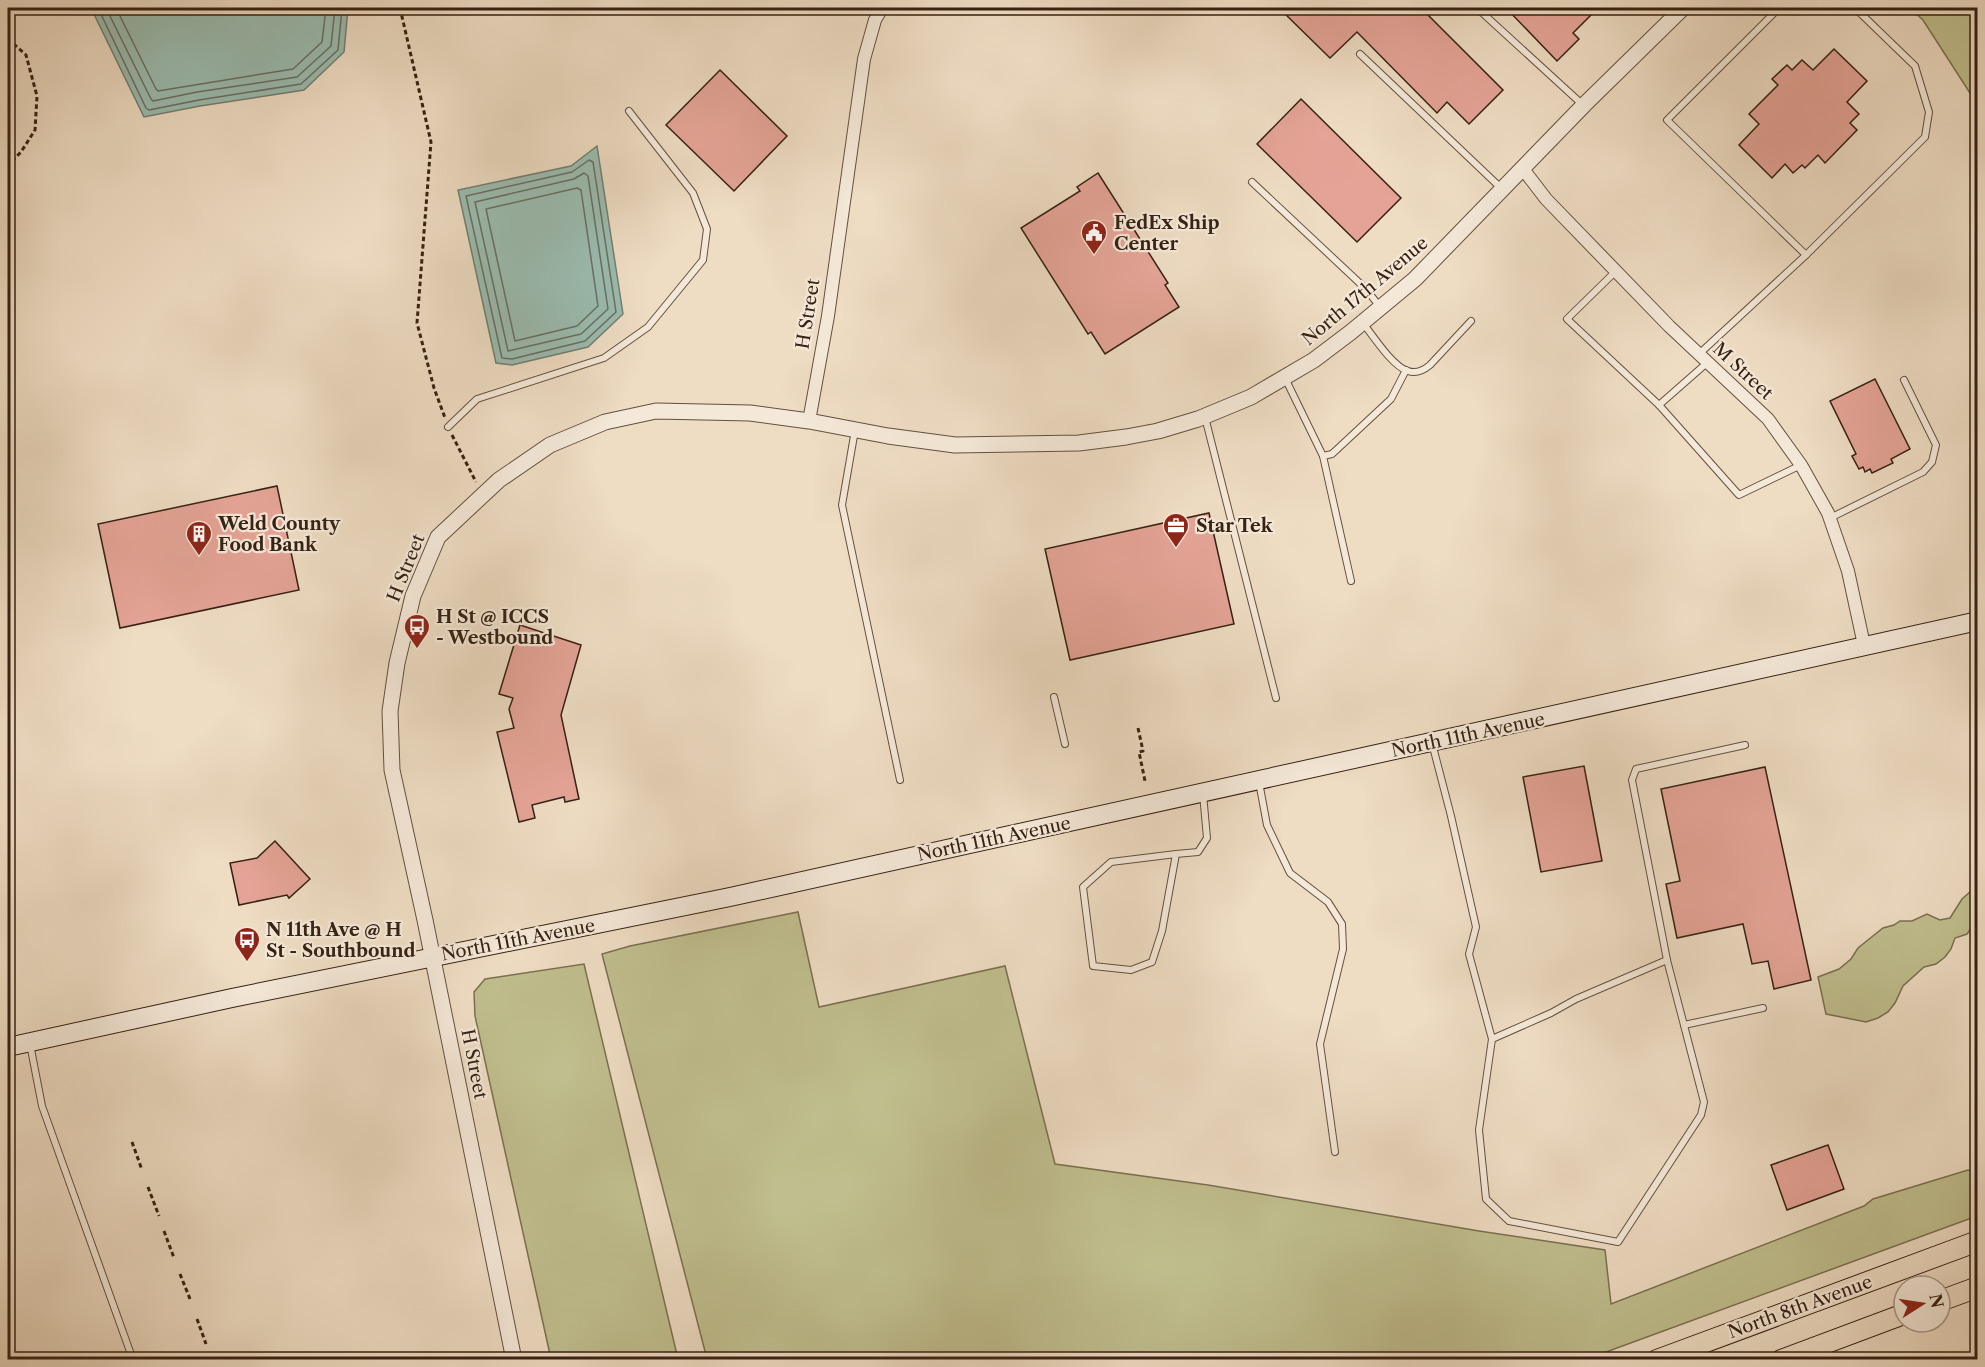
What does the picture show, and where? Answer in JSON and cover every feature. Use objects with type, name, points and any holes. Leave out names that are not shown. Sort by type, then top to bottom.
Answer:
[{"type":"main road","name":"North 11th Avenue","points":[[8,1047],[232,998],[729,897],[1977,621]]},
{"type":"main road","name":"North 8th Avenue","points":[[1657,1359],[1977,1241]]},
{"type":"main road","points":[[1952,1296],[1977,1287]]},
{"type":"main road","points":[[1781,1359],[1892,1318]]},
{"type":"street","name":"H Street","points":[[514,1359],[393,770],[390,711],[397,663],[411,603],[438,537],[499,480],[550,444],[605,422],[656,411],[750,413],[809,421],[828,316],[864,59],[882,8]]},
{"type":"street","name":"North 17th Avenue","points":[[809,421],[955,445],[1078,443],[1158,430],[1204,416],[1251,397],[1314,360],[1415,279],[1584,105],[1683,8]]},
{"type":"street","name":"M Street","points":[[1523,169],[1546,200],[1768,419],[1801,465],[1830,518],[1848,570],[1864,645]]},
{"type":"lane","points":[[1478,8],[1584,105]]},
{"type":"lane","points":[[1779,8],[1667,120],[1806,255]]},
{"type":"lane","points":[[1659,405],[1924,137],[1929,112],[1915,66],[1855,8]]},
{"type":"lane","points":[[1360,54],[1502,190]]},
{"type":"lane","points":[[448,427],[477,399],[604,358],[648,327],[703,260],[707,229],[693,193],[629,111]]},
{"type":"lane","points":[[1251,182],[1366,289],[1381,308]]},
{"type":"lane","points":[[1616,271],[1567,320],[1659,405],[1739,495],[1801,465]]},
{"type":"lane","points":[[1362,323],[1397,365],[1406,370],[1422,370],[1430,365],[1472,321]]},
{"type":"lane","points":[[1323,456],[1332,454],[1391,399],[1406,370]]},
{"type":"lane","points":[[1284,377],[1323,456],[1351,581]]},
{"type":"lane","points":[[1830,518],[1923,472],[1932,462],[1936,445],[1904,380]]},
{"type":"lane","points":[[1204,416],[1276,698]]},
{"type":"lane","points":[[855,429],[842,505],[900,780]]},
{"type":"lane","points":[[1054,697],[1065,744]]},
{"type":"lane","points":[[1432,743],[1476,927],[1469,954],[1492,1039],[1479,1130],[1486,1199],[1509,1221],[1618,1242],[1701,1115],[1704,1102],[1667,960],[1632,780],[1636,769],[1745,745]]},
{"type":"lane","points":[[1259,781],[1267,825],[1290,873],[1328,902],[1342,924],[1343,950],[1320,1044],[1335,1152]]},
{"type":"lane","points":[[1176,854],[1162,931],[1152,962],[1131,970],[1093,966],[1083,887],[1111,862],[1176,854],[1198,852],[1207,838],[1203,793]]},
{"type":"lane","points":[[1492,1039],[1551,1013],[1576,999],[1667,960]]},
{"type":"lane","points":[[1684,1025],[1763,1008]]},
{"type":"lane","points":[[30,1042],[42,1106],[133,1359]]},
{"type":"path","points":[[400,8],[431,142],[417,323],[434,388],[448,427],[483,494]]},
{"type":"path","points":[[8,39],[26,55],[38,96],[35,130],[21,152],[8,165]]},
{"type":"path","points":[[1138,728],[1143,751],[1139,752],[1145,782]]},
{"type":"path","points":[[132,1142],[142,1170]]},
{"type":"path","points":[[148,1187],[159,1216]]},
{"type":"path","points":[[164,1231],[174,1258]]},
{"type":"path","points":[[180,1274],[189,1299]]},
{"type":"path","points":[[197,1319],[206,1344]]},
{"type":"shaded area","points":[[1910,8],[1977,8],[1977,104],[1923,20]]},
{"type":"shaded area","points":[[1977,886],[1977,926],[1972,927],[1967,934],[1955,938],[1945,957],[1936,964],[1924,967],[1903,986],[1888,1012],[1866,1022],[1826,1014],[1818,977],[1839,969],[1851,959],[1858,948],[1883,928],[1900,921],[1912,921],[1927,914],[1940,920],[1950,918],[1962,899]]},
{"type":"shaded area","points":[[798,912],[819,1007],[1005,966],[1055,1164],[1208,1185],[1605,1250],[1611,1304],[1864,1206],[1873,1199],[1968,1170],[1977,1172],[1977,1216],[1587,1359],[707,1359],[602,954],[630,946]]},
{"type":"shaded area","points":[[584,964],[678,1359],[551,1359],[475,1016],[474,992],[485,979]]},
{"type":"water","points":[[91,8],[348,8],[344,52],[304,90],[144,117]]},
{"type":"water","points":[[597,146],[623,314],[588,347],[512,365],[496,363],[458,190],[571,166]]},
{"type":"building","points":[[1279,8],[1421,8],[1503,90],[1469,124],[1447,102],[1437,113],[1357,32],[1330,58]]},
{"type":"building","points":[[1506,8],[1598,8],[1573,33],[1579,39],[1557,61]]},
{"type":"building","points":[[1834,49],[1867,81],[1847,102],[1859,114],[1850,123],[1857,130],[1825,163],[1818,155],[1805,168],[1802,165],[1793,173],[1785,164],[1772,178],[1739,145],[1759,124],[1749,114],[1778,85],[1772,79],[1787,65],[1792,70],[1802,60],[1813,70]]},
{"type":"building","points":[[720,70],[787,136],[734,191],[666,125]]},
{"type":"building","points":[[1301,99],[1401,198],[1357,242],[1257,144]]},
{"type":"building","name":"FedEx Ship Center","points":[[1098,173],[1168,283],[1165,285],[1179,307],[1105,354],[1091,332],[1088,334],[1021,228],[1080,191],[1077,187]]},
{"type":"building","points":[[1875,379],[1910,449],[1891,459],[1893,463],[1872,473],[1870,469],[1865,472],[1863,467],[1859,469],[1852,456],[1856,454],[1830,401]]},
{"type":"building","name":"Weld County Food Bank","points":[[277,486],[299,590],[120,628],[98,524]]},
{"type":"building","points":[[1209,513],[1234,624],[1070,660],[1045,549]]},
{"type":"building","points":[[520,625],[581,645],[561,715],[579,799],[565,802],[564,797],[532,805],[535,818],[519,822],[497,732],[514,728],[509,709],[513,698],[499,694]]},
{"type":"building","points":[[1584,766],[1602,861],[1541,872],[1523,777]]},
{"type":"building","points":[[1765,767],[1811,980],[1774,989],[1768,961],[1752,964],[1743,924],[1677,938],[1666,884],[1680,881],[1661,789]]},
{"type":"building","points":[[275,841],[310,879],[289,898],[287,895],[239,905],[230,863],[257,858]]},
{"type":"building","points":[[1828,1145],[1844,1189],[1787,1210],[1771,1165]]},
{"type":"place","name":"FedEx Ship Center","points":[[1094,256]]},
{"type":"place","name":"Star Tek","points":[[1176,549]]},
{"type":"place","name":"Weld County Food Bank","points":[[199,557]]},
{"type":"place","name":"H St @ ICCS - Westbound","points":[[417,650]]},
{"type":"place","name":"N 11th Ave @ H St - Southbound","points":[[247,963]]}]
